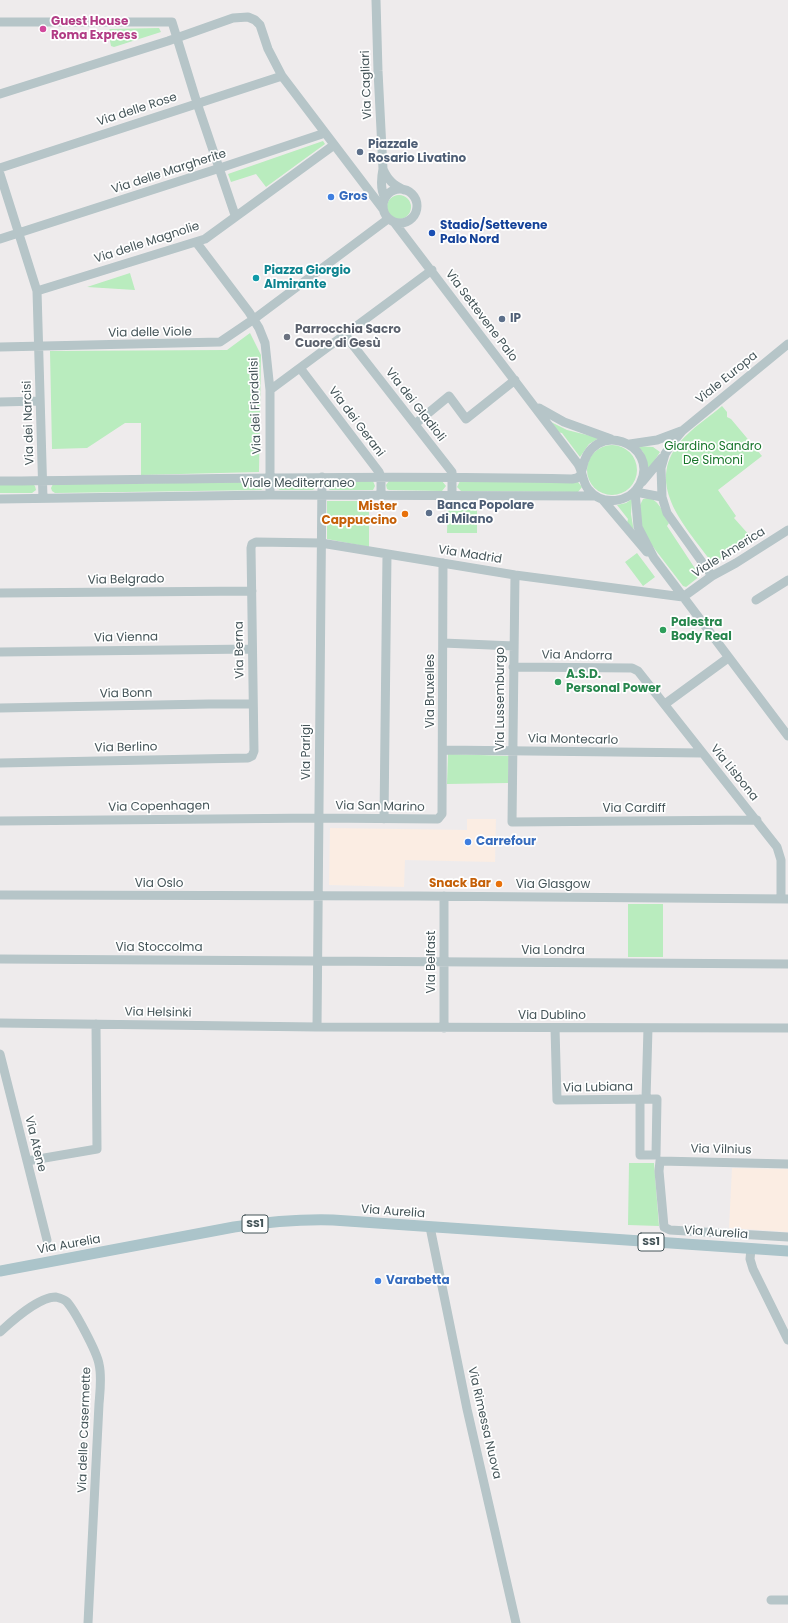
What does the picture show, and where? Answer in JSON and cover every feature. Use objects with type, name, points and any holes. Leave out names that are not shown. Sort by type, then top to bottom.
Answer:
[{"type":"main road","name":"Via Aurelia","points":[[0,1271],[240,1226],[288,1220],[333,1220],[788,1251]]},
{"type":"street","name":"Via Cagliari","points":[[376,0],[382,192],[385,198]]},
{"type":"street","points":[[0,94],[177,38],[235,17],[253,19],[260,25],[268,49],[282,76],[391,221],[404,223],[412,218]]},
{"type":"street","points":[[0,22],[172,22],[197,103],[235,215]]},
{"type":"street","name":"Via delle Rose","points":[[0,168],[282,76]]},
{"type":"street","name":"Via delle Margherite","points":[[0,239],[325,133]]},
{"type":"street","name":"Via delle Magnolie","points":[[37,291],[196,242],[208,236],[334,144]]},
{"type":"street","name":"Via dei Narcisi","points":[[0,174],[4,201],[19,232],[37,291],[40,346],[43,498]]},
{"type":"street","points":[[367,188],[376,186],[382,174],[393,184],[412,194],[416,201],[416,210],[412,218],[409,242]]},
{"type":"street","points":[[367,188],[385,198]]},
{"type":"street","points":[[383,209],[385,198],[393,190],[404,190]]},
{"type":"street","name":"Via Settevene Palo","points":[[391,221],[432,270],[534,405],[582,472]]},
{"type":"street","name":"Via delle Viole","points":[[0,347],[216,343],[225,340],[391,221]]},
{"type":"street","name":"Via dei Fiordalisi","points":[[196,242],[254,319],[265,343],[270,390],[270,495]]},
{"type":"street","points":[[270,390],[432,270]]},
{"type":"street","name":"Via dei Gladioli","points":[[345,335],[452,472],[452,476]]},
{"type":"street","name":"Viale Europa","points":[[712,576],[666,511],[662,497],[661,468],[665,454],[682,431],[788,344]]},
{"type":"street","name":"Via dei Gerani","points":[[300,368],[379,472],[381,477]]},
{"type":"street","points":[[415,424],[449,396],[466,419],[515,380]]},
{"type":"street","points":[[0,402],[40,401]]},
{"type":"street","name":"Via Settevene Palo","points":[[534,405],[557,419],[613,439]]},
{"type":"street","name":"Viale Europa","points":[[630,444],[656,440],[682,431]]},
{"type":"street","points":[[654,558],[643,549],[599,498],[585,485],[582,472],[583,460],[591,448],[603,441],[613,439],[619,440],[630,444],[636,450],[641,458],[643,466],[643,475],[637,488],[638,527],[654,558],[788,736]]},
{"type":"street","points":[[599,498],[612,501],[621,500],[629,496],[665,454],[658,447],[643,442]]},
{"type":"street","name":"Viale Mediterraneo","points":[[0,481],[452,476],[572,479],[577,478],[582,472]]},
{"type":"street","points":[[452,476],[452,495]]},
{"type":"street","name":"Via Parigi","points":[[316,1027],[322,477]]},
{"type":"street","points":[[381,477],[381,495]]},
{"type":"street","points":[[637,488],[641,493],[662,497]]},
{"type":"street","name":"Viale Mediterraneo","points":[[0,499],[270,495],[452,495],[599,498]]},
{"type":"street","name":"Viale America","points":[[683,597],[712,576],[736,563],[788,530]]},
{"type":"street","name":"Via Madrid","points":[[253,543],[321,543],[515,575],[683,597]]},
{"type":"street","name":"Via Berna","points":[[252,756],[254,751],[251,548],[253,543]]},
{"type":"street","points":[[384,819],[387,554]]},
{"type":"street","name":"Via Bruxelles","points":[[440,818],[442,814],[443,750],[443,563]]},
{"type":"street","name":"Via Lussemburgo","points":[[512,822],[515,575]]},
{"type":"street","points":[[756,600],[788,580]]},
{"type":"street","name":"Via Belgrado","points":[[0,594],[252,591]]},
{"type":"street","points":[[443,643],[514,646]]},
{"type":"street","name":"Via Vienna","points":[[0,652],[252,649]]},
{"type":"street","points":[[665,704],[728,658]]},
{"type":"street","name":"Via Andorra","points":[[513,667],[632,668],[639,672]]},
{"type":"street","name":"Via Lisbona","points":[[639,672],[702,754],[757,820],[780,853],[784,899]]},
{"type":"street","name":"Via Bonn","points":[[0,708],[253,704]]},
{"type":"street","name":"Via Montecarlo","points":[[443,750],[702,754]]},
{"type":"street","name":"Via Berlino","points":[[0,762],[248,758],[252,756]]},
{"type":"street","name":"Via San Marino","points":[[319,818],[435,820],[440,818]]},
{"type":"street","name":"Via Copenhagen","points":[[0,821],[319,818]]},
{"type":"street","name":"Via Cardiff","points":[[512,822],[757,820]]},
{"type":"street","name":"Via Oslo","points":[[0,895],[318,896]]},
{"type":"street","name":"Via Glasgow","points":[[318,896],[784,899]]},
{"type":"street","name":"Via Belfast","points":[[444,896],[444,1028]]},
{"type":"street","name":"Via Stoccolma","points":[[0,959],[317,961]]},
{"type":"street","name":"Via Londra","points":[[317,961],[788,964]]},
{"type":"street","name":"Via Helsinki","points":[[0,1023],[316,1027]]},
{"type":"street","points":[[27,1161],[96,1149],[96,1024]]},
{"type":"street","name":"Via Dublino","points":[[316,1027],[788,1028]]},
{"type":"street","name":"Via Lubiana","points":[[555,1028],[557,1100],[643,1099],[648,1028]]},
{"type":"street","name":"Via Atene","points":[[0,1054],[47,1240]]},
{"type":"street","points":[[643,1099],[657,1099],[658,1158],[664,1227],[670,1230],[788,1237]]},
{"type":"street","name":"Via Vilnius","points":[[643,1099],[640,1155],[658,1158],[788,1164]]},
{"type":"street","name":"Via Rimessa Nuova","points":[[430,1227],[467,1409],[516,1623]]},
{"type":"street","points":[[751,1249],[750,1259],[753,1269],[788,1340]]},
{"type":"street","name":"Via delle Casermette","points":[[0,1332],[18,1316],[36,1305],[51,1298],[60,1298],[71,1308],[99,1361],[100,1376],[88,1623]]},
{"type":"street","points":[[771,1600],[788,1600]]},
{"type":"shaded area","points":[[467,819],[496,819],[495,862],[405,860],[404,887],[329,885],[330,828],[467,830]]},
{"type":"shaded area","points":[[732,1168],[788,1169],[788,1232],[729,1228]]},
{"type":"green space","points":[[159,28],[161,32],[114,47],[111,46],[108,31],[110,29]]},
{"type":"green space","points":[[323,141],[325,144],[266,187],[256,174],[231,182],[228,174]]},
{"type":"green space","points":[[399,195],[407,199],[411,207],[407,215],[399,219],[391,215],[387,207],[391,199]]},
{"type":"green space","points":[[130,273],[135,290],[87,287]]},
{"type":"green space","points":[[250,333],[261,355],[259,472],[141,475],[141,423],[125,423],[87,448],[52,449],[50,351],[227,350]]},
{"type":"green space","name":"Giardino Sandro De Simoni","points":[[722,406],[727,412],[727,417],[731,419],[762,456],[718,490],[736,516],[734,518],[750,536],[713,564],[682,522],[673,506],[668,491],[666,475],[670,458],[680,442]]},
{"type":"green space","points":[[549,421],[567,430],[599,438],[589,444],[580,457],[562,433],[557,432]]},
{"type":"green space","points":[[607,445],[617,445],[630,452],[637,465],[637,475],[630,488],[617,495],[607,495],[598,491],[591,484],[587,475],[587,465],[591,456],[598,449]]},
{"type":"green space","points":[[637,446],[653,447],[660,452],[647,472],[643,452]]},
{"type":"green space","points":[[277,481],[314,481],[316,486],[313,490],[280,490],[275,487]]},
{"type":"green space","points":[[328,481],[373,481],[375,486],[373,490],[330,490],[326,487]]},
{"type":"green space","points":[[389,481],[442,481],[446,486],[442,491],[389,490],[387,489],[386,485]]},
{"type":"green space","points":[[460,481],[578,482],[582,487],[578,492],[461,491],[457,487]]},
{"type":"green space","points":[[264,482],[264,488],[261,490],[55,493],[51,488],[53,484]]},
{"type":"green space","points":[[0,484],[33,484],[36,490],[32,493],[0,493]]},
{"type":"green space","points":[[648,498],[656,501],[661,508],[669,523],[667,526],[700,576],[686,587],[683,586],[642,531],[640,505],[643,499]]},
{"type":"green space","points":[[632,499],[631,514],[634,532],[627,523],[628,519],[617,505],[626,503]]},
{"type":"green space","points":[[327,501],[369,501],[369,547],[327,539]]},
{"type":"green space","points":[[448,502],[477,502],[477,533],[447,533]]},
{"type":"green space","points":[[637,553],[655,577],[643,586],[625,562]]},
{"type":"green space","points":[[448,754],[509,756],[508,783],[447,784]]},
{"type":"green space","points":[[628,904],[663,904],[663,957],[628,957]]},
{"type":"green space","points":[[629,1163],[654,1163],[659,1226],[628,1225]]},
{"type":"place","name":"Guest House Roma Express","points":[[43,29]]},
{"type":"place","name":"Piazzale Rosario Livatino","points":[[360,152]]},
{"type":"place","name":"Gros","points":[[331,197]]},
{"type":"place","name":"Stadio/Settevene Palo Nord","points":[[432,233]]},
{"type":"place","name":"Piazza Giorgio Almirante","points":[[256,278]]},
{"type":"place","name":"IP","points":[[502,319]]},
{"type":"place","name":"Parrocchia Sacro Cuore di Gesù","points":[[287,337]]},
{"type":"place","name":"Banca Popolare di Milano","points":[[429,513]]},
{"type":"place","name":"Mister Cappuccino","points":[[405,514]]},
{"type":"place","name":"Palestra Body Real","points":[[663,630]]},
{"type":"place","name":"A.S.D. Personal Power","points":[[558,682]]},
{"type":"place","name":"Carrefour","points":[[468,842]]},
{"type":"place","name":"Snack Bar","points":[[499,884]]},
{"type":"place","name":"Varabetta","points":[[378,1281]]}]
